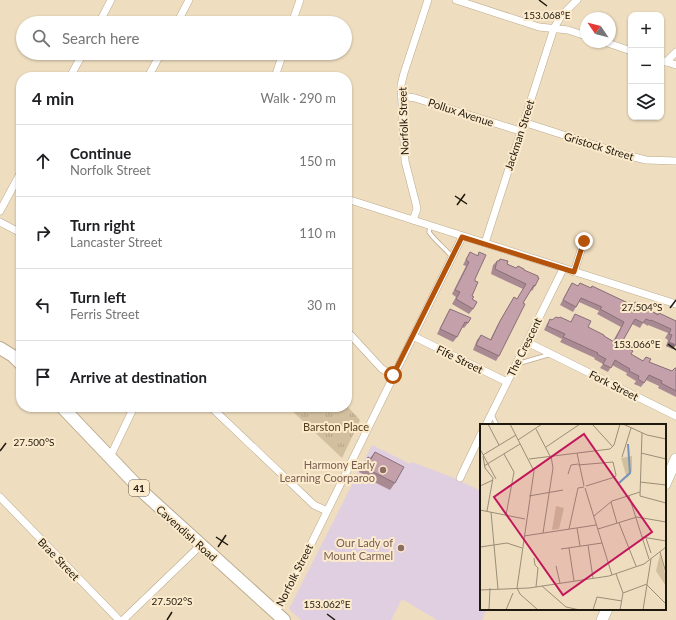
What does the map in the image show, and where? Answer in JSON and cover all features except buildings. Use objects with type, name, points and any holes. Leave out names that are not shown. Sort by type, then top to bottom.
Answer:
[{"type":"main road","points":[[0,348],[16,359]]},
{"type":"main road","name":"Cavendish Road","points":[[67,412],[145,494],[279,616]]},
{"type":"main road","points":[[666,482],[676,459]]},
{"type":"main road","points":[[602,620],[607,610]]},
{"type":"street","points":[[103,16],[111,0]]},
{"type":"street","points":[[181,16],[189,0]]},
{"type":"street","points":[[294,16],[300,0]]},
{"type":"street","name":"Norfolk Street","points":[[412,220],[416,209],[416,204],[405,161],[401,85],[428,0]]},
{"type":"street","points":[[456,0],[539,27],[568,30],[580,34]]},
{"type":"street","name":"Jackman Street","points":[[485,243],[554,28],[561,16],[578,0]]},
{"type":"street","points":[[616,46],[628,50]]},
{"type":"street","points":[[664,60],[676,52]]},
{"type":"street","points":[[73,72],[79,60]]},
{"type":"street","points":[[151,72],[157,60]]},
{"type":"street","points":[[277,72],[281,60]]},
{"type":"street","points":[[664,61],[676,65]]},
{"type":"street","name":"Pollux Avenue","points":[[402,96],[415,98],[520,131]]},
{"type":"street","name":"Gristock Street","points":[[523,122],[626,155],[646,160],[676,161]]},
{"type":"street","points":[[0,212],[16,182]]},
{"type":"street","points":[[352,201],[462,237],[676,304]]},
{"type":"street","points":[[0,222],[16,230]]},
{"type":"street","name":"Norfolk Street","points":[[279,616],[283,601],[462,237]]},
{"type":"street","points":[[574,272],[584,241]]},
{"type":"street","name":"The Crescent","points":[[487,424],[563,269]]},
{"type":"street","points":[[352,336],[382,369],[393,375]]},
{"type":"street","name":"Fife Street","points":[[413,336],[507,382]]},
{"type":"street","name":"Fork Street","points":[[526,342],[676,416]]},
{"type":"street","points":[[110,457],[132,412]]},
{"type":"street","points":[[216,412],[314,505],[327,511]]},
{"type":"street","points":[[460,478],[480,437]]},
{"type":"street","name":"Brae Street","points":[[0,497],[118,620]]},
{"type":"street","points":[[123,620],[201,545]]},
{"type":"lane","points":[[430,226],[429,232],[432,237],[452,257]]},
{"type":"lane","points":[[515,364],[552,354]]},
{"type":"lane","points":[[492,414],[497,424]]},
{"type":"shaded area","name":"Our Lady of Mount Carmel","points":[[372,445],[410,464],[412,462],[454,478],[480,491],[480,610],[487,610],[482,620],[437,620],[402,599],[391,620],[301,620],[289,609]]},
{"type":"green space","name":"Barston Place","points":[[352,411],[360,420],[342,458],[293,412]]},
{"type":"place","name":"Harmony Early Learning Coorparoo","points":[[383,470]]},
{"type":"place","name":"Our Lady of Mount Carmel","points":[[401,548]]},
{"type":"route","points":[[393,375],[462,237],[574,272],[584,241]]}]
